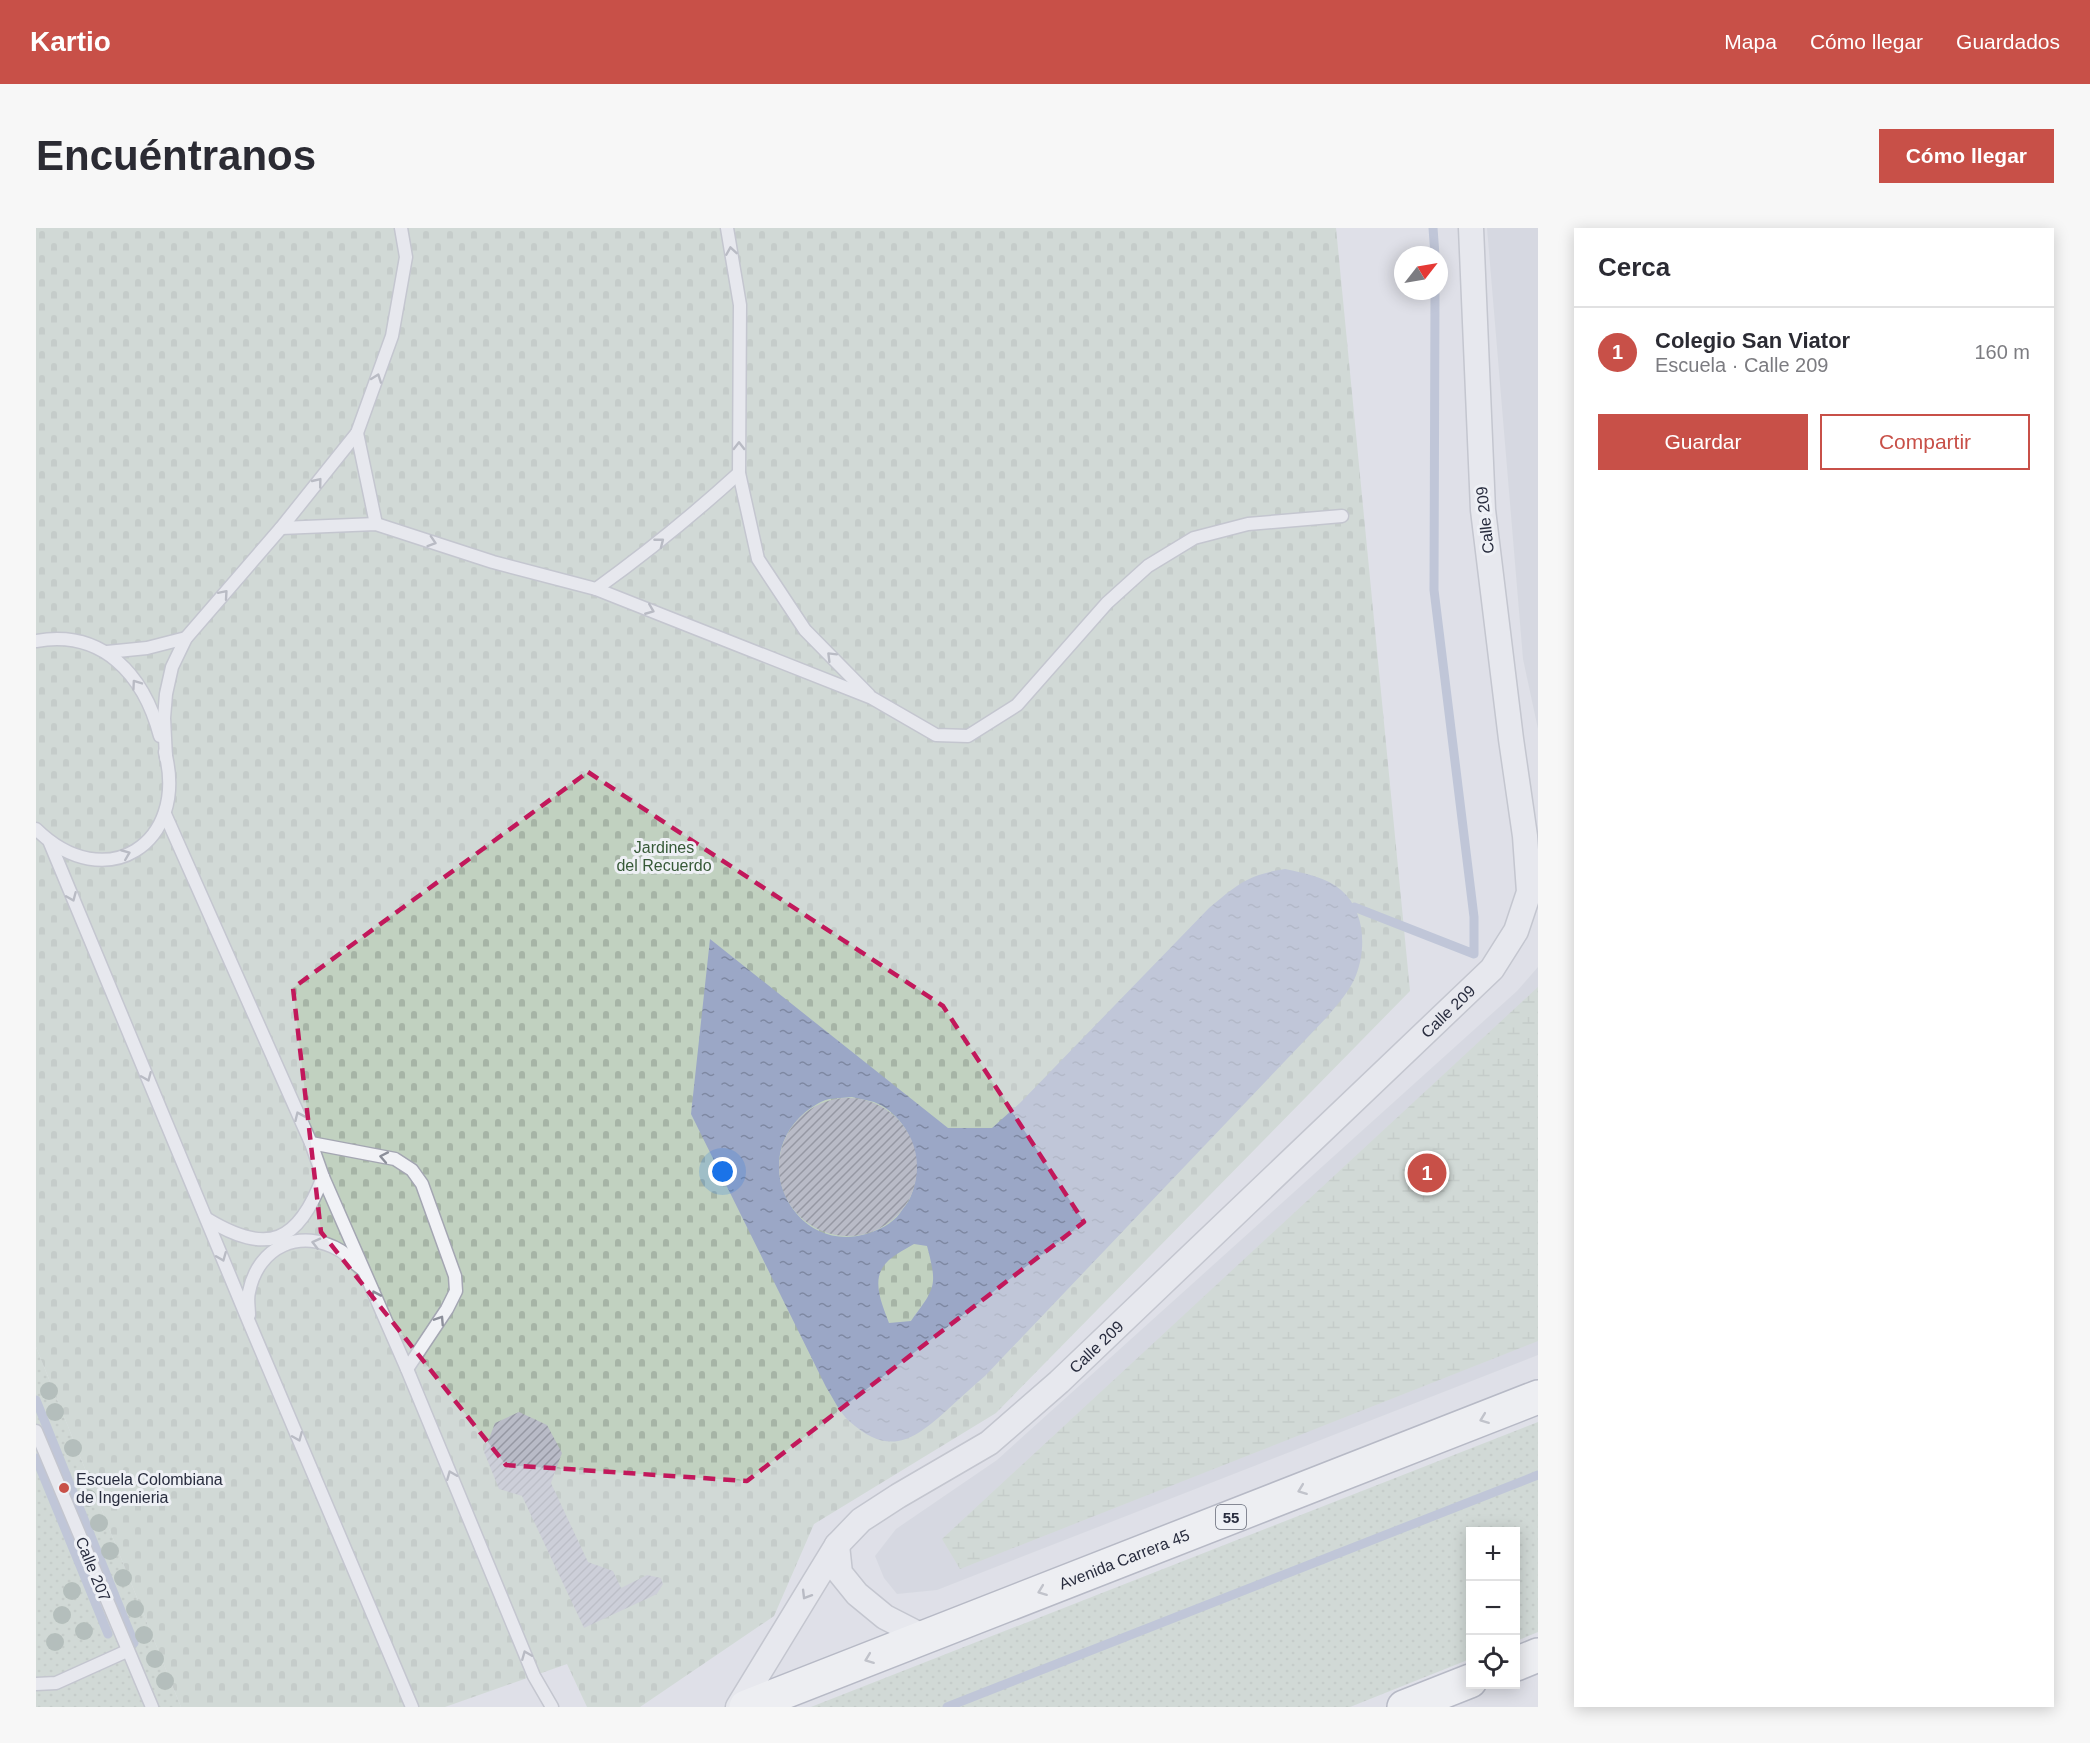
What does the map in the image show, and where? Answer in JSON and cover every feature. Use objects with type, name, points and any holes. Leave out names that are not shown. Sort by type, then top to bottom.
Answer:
[{"type":"highway","name":"Avenida Carrera 45","points":[[746,1707],[1538,1397]]},
{"type":"highway","points":[[1520,1662],[1538,1655]]},
{"type":"highway","points":[[1404,1707],[1466,1683]]},
{"type":"street","name":"Calle 209","points":[[738,1707],[837,1545],[861,1520],[989,1443],[1059,1382],[1492,969],[1516,931],[1529,892],[1525,836],[1483,510],[1471,228]]},
{"type":"street","points":[[837,1545],[840,1573],[857,1594],[885,1617],[924,1637]]},
{"type":"lane","points":[[36,829],[50,843],[89,860],[125,857],[144,846],[154,833],[165,814],[169,795],[164,718],[172,667],[186,638],[281,528],[357,433],[392,336],[406,257],[401,228]]},
{"type":"lane","points":[[727,228],[740,305],[739,473],[758,559],[805,630],[872,698]]},
{"type":"lane","points":[[357,433],[376,524]]},
{"type":"lane","points":[[596,589],[685,522],[739,473]]},
{"type":"lane","points":[[281,528],[376,524],[493,562],[596,589],[872,698],[936,735],[968,736],[1017,705],[1107,603],[1148,566],[1194,538],[1248,524],[1342,516]]},
{"type":"lane","points":[[36,641],[54,638],[107,652],[147,648],[186,638]]},
{"type":"lane","points":[[107,652],[127,670],[141,690],[158,726],[166,758]]},
{"type":"lane","points":[[165,814],[311,1143],[534,1676],[552,1707]]},
{"type":"lane","points":[[50,843],[412,1707]]},
{"type":"lane","points":[[311,1143],[395,1159],[412,1170],[422,1184],[455,1276],[456,1291],[447,1309],[407,1369]]},
{"type":"lane","points":[[207,1219],[224,1230],[241,1236],[259,1240],[279,1238],[296,1226],[306,1215],[324,1178]]},
{"type":"lane","points":[[249,1322],[248,1293],[255,1274],[264,1257],[282,1246],[303,1240],[322,1244],[341,1251],[365,1272]]},
{"type":"lane","name":"Calle 207","points":[[36,1431],[152,1707]]},
{"type":"lane","points":[[36,1684],[56,1683],[127,1651]]},
{"type":"highlighted area","points":[[588,772],[943,1006],[1084,1222],[747,1481],[506,1465],[321,1232],[293,988]]},
{"type":"shaded area","points":[[1487,228],[1538,228],[1538,729],[1523,659]]},
{"type":"shaded area","points":[[1538,967],[1538,1355],[937,1590],[897,1594],[884,1578],[875,1556],[896,1529],[997,1460],[1517,991]]},
{"type":"green space","name":"Jardines del Recuerdo","points":[[36,228],[1336,228],[1410,991],[996,1413],[814,1524],[774,1616],[640,1707],[587,1707],[567,1664],[445,1707],[181,1707],[36,1347]]},
{"type":"green space","points":[[1538,987],[1538,1341],[960,1569],[942,1539]]},
{"type":"green space","name":"Escuela Colombiana de Ingenieria","points":[[36,1347],[181,1707],[36,1707]]},
{"type":"green space","points":[[1538,1422],[1538,1632],[1520,1639],[1520,1527],[1466,1527],[1466,1661],[1350,1707],[811,1707]]},
{"type":"water","points":[[1285,869],[1329,882],[1341,890],[1355,909],[1362,932],[1361,957],[1354,980],[1345,995],[1327,1017],[985,1376],[935,1421],[912,1437],[889,1442],[876,1439],[863,1432],[846,1418],[826,1387],[691,1114],[710,939],[948,1128],[992,1128],[1020,1103],[1209,908],[1244,882],[1261,874]],"holes":[[[852,1097],[874,1102],[897,1118],[912,1142],[916,1170],[915,1184],[910,1198],[893,1220],[866,1234],[842,1237],[820,1231],[802,1219],[789,1202],[781,1182],[779,1160],[785,1138],[799,1118],[817,1104],[829,1099]],[[914,1244],[927,1246],[933,1270],[930,1294],[911,1321],[889,1323],[878,1288],[880,1273],[889,1260]]]},
{"type":"building","points":[[848,1098],[875,1103],[887,1109],[897,1118],[906,1128],[912,1140],[917,1167],[912,1194],[906,1206],[897,1216],[887,1225],[875,1231],[848,1236],[821,1231],[809,1225],[799,1216],[790,1206],[784,1194],[779,1167],[784,1140],[790,1128],[799,1118],[809,1109],[821,1103]]},
{"type":"building","points":[[519,1412],[547,1425],[562,1453],[551,1483],[588,1562],[613,1571],[621,1588],[647,1575],[661,1578],[663,1584],[657,1594],[584,1628],[522,1496],[499,1489],[484,1452],[495,1423]]},
{"type":"waterway","points":[[1433,228],[1434,246]]},
{"type":"waterway","points":[[1354,907],[1474,954],[1474,917],[1434,590],[1435,300]]},
{"type":"waterway","points":[[36,1400],[134,1643]]},
{"type":"waterway","points":[[36,1458],[108,1634]]},
{"type":"waterway","points":[[947,1707],[1538,1475]]},
{"type":"place","name":"Colegio San Viator","points":[[1427,1173]]},
{"type":"place","name":"Escuela Colombiana de Ingenieria","points":[[64,1488]]}]
